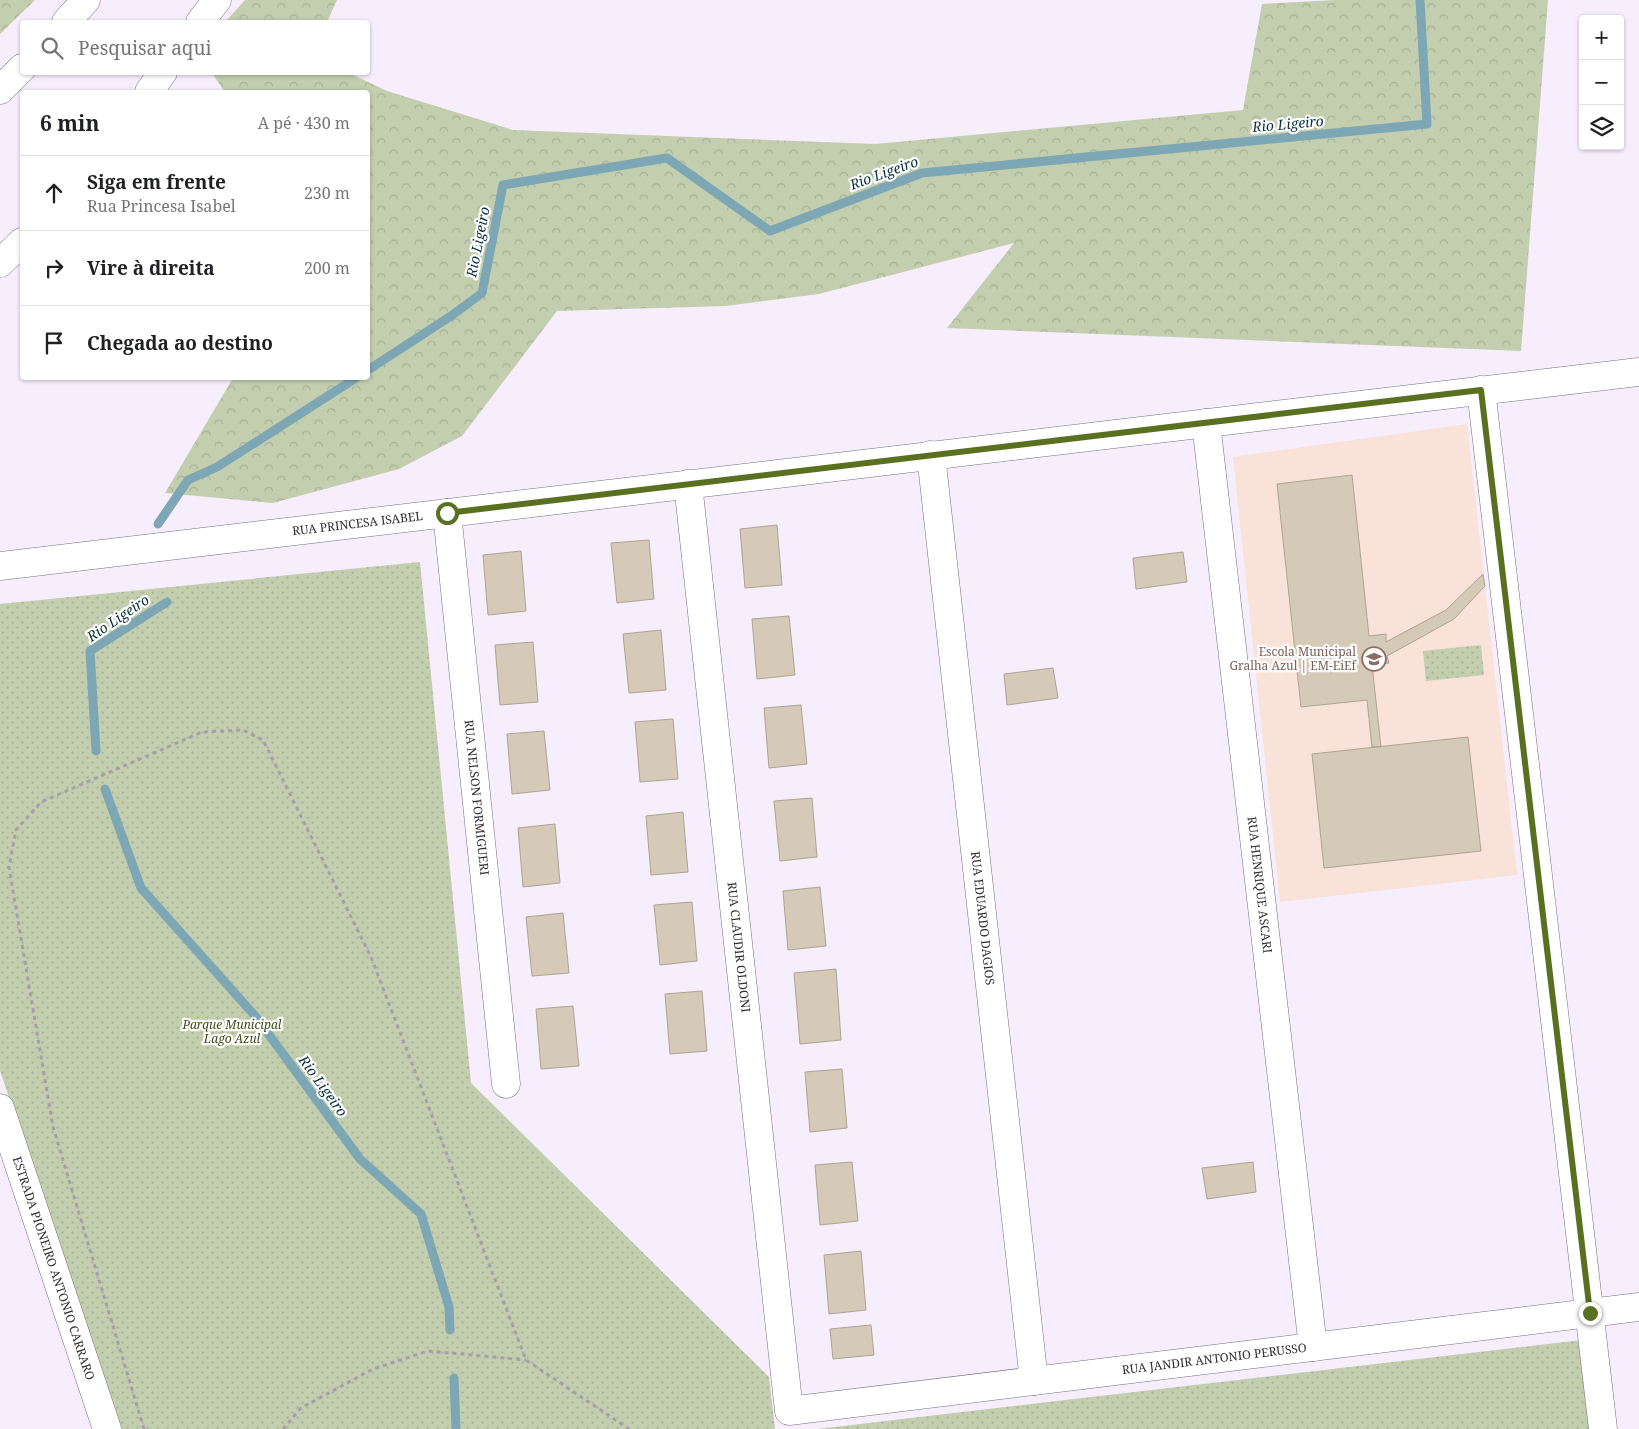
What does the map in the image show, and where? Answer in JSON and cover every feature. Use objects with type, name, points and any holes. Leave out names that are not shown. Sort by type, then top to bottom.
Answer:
[{"type":"street","points":[[68,20],[86,0]]},
{"type":"street","points":[[202,20],[217,0]]},
{"type":"street","points":[[0,90],[20,70]]},
{"type":"street","points":[[150,90],[161,75]]},
{"type":"street","points":[[0,263],[20,244]]},
{"type":"street","name":"RUA PRINCESA ISABEL","points":[[0,566],[1639,372]]},
{"type":"street","points":[[1481,390],[1603,1429]]},
{"type":"street","name":"RUA HENRIQUE ASCARI","points":[[1206,423],[1313,1346]]},
{"type":"street","name":"RUA EDUARDO DAGIOS","points":[[931,456],[1034,1381]]},
{"type":"street","name":"RUA CLAUDIR OLDONI","points":[[688,484],[790,1411]]},
{"type":"street","name":"RUA NELSON FORMIGUERI","points":[[447,513],[506,1084]]},
{"type":"street","name":"ESTRADA PIONEIRO ANTONIO CARRARO","points":[[0,1108],[107,1429]]},
{"type":"street","name":"RUA JANDIR ANTONIO PERUSSO","points":[[790,1411],[1639,1307]]},
{"type":"path","points":[[144,1429],[53,1127],[9,867],[16,830],[41,802],[202,732],[243,730],[263,740],[371,957],[526,1360]]},
{"type":"path","points":[[283,1429],[301,1408],[373,1369],[428,1351],[526,1360],[629,1429]]},
{"type":"shaded area","name":"Escola Municipal Gralha Azul | EM-EiEf","points":[[1467,424],[1517,875],[1280,902],[1233,457]]},
{"type":"green space","points":[[0,0],[35,0],[0,34]]},
{"type":"green space","points":[[245,0],[337,0],[328,20],[227,20]]},
{"type":"green space","points":[[1336,0],[1548,0],[1521,351],[947,328],[1014,243],[819,294],[726,306],[557,311],[462,436],[399,469],[273,503],[165,493],[232,380],[370,380],[370,90],[224,90],[213,75],[353,75],[387,91],[513,130],[875,144],[1243,110],[1262,4]]},
{"type":"green space","name":"Parque Municipal Lago Azul","points":[[420,562],[471,1083],[769,1377],[775,1429],[122,1429],[0,1071],[0,604]]},
{"type":"green space","points":[[1481,645],[1484,675],[1426,681],[1423,651]]},
{"type":"green space","points":[[1582,1340],[1592,1429],[817,1429]]},
{"type":"building","points":[[1352,475],[1369,636],[1386,634],[1386,642],[1446,610],[1483,574],[1485,586],[1454,619],[1387,656],[1389,663],[1372,665],[1381,747],[1372,747],[1367,700],[1301,707],[1277,484]]},
{"type":"building","points":[[777,525],[782,585],[745,588],[740,529]]},
{"type":"building","points":[[649,540],[654,599],[617,603],[611,543]]},
{"type":"building","points":[[521,551],[526,611],[488,615],[483,555]]},
{"type":"building","points":[[1183,552],[1187,582],[1136,589],[1133,558]]},
{"type":"building","points":[[789,616],[795,675],[757,679],[752,619]]},
{"type":"building","points":[[661,630],[666,690],[629,693],[623,634]]},
{"type":"building","points":[[533,642],[538,702],[500,705],[495,645]]},
{"type":"building","points":[[1053,668],[1058,698],[1007,705],[1004,674]]},
{"type":"building","points":[[801,705],[807,764],[769,768],[764,708]]},
{"type":"building","points":[[673,719],[678,779],[640,782],[635,722]]},
{"type":"building","points":[[544,731],[550,790],[512,794],[507,734]]},
{"type":"building","points":[[1468,737],[1481,851],[1324,868],[1312,754]]},
{"type":"building","points":[[812,798],[817,857],[780,861],[774,801]]},
{"type":"building","points":[[683,812],[688,872],[651,875],[646,816]]},
{"type":"building","points":[[555,824],[560,883],[523,887],[518,828]]},
{"type":"building","points":[[820,887],[826,946],[788,950],[783,891]]},
{"type":"building","points":[[692,902],[697,961],[660,965],[654,905]]},
{"type":"building","points":[[563,913],[569,973],[532,976],[526,917]]},
{"type":"building","points":[[836,969],[841,1040],[800,1044],[794,973]]},
{"type":"building","points":[[702,991],[707,1051],[670,1054],[665,994]]},
{"type":"building","points":[[573,1006],[579,1066],[541,1069],[536,1009]]},
{"type":"building","points":[[842,1069],[847,1128],[810,1132],[805,1072]]},
{"type":"building","points":[[852,1162],[858,1221],[820,1225],[815,1165]]},
{"type":"building","points":[[1253,1162],[1256,1192],[1207,1199],[1202,1168]]},
{"type":"building","points":[[861,1251],[866,1310],[829,1314],[824,1255]]},
{"type":"building","points":[[871,1325],[874,1355],[833,1359],[830,1329]]},
{"type":"waterway","name":"Rio Ligeiro","points":[[370,369],[451,316],[482,293],[503,185],[667,158],[770,231],[922,173],[1427,124],[1420,0]]},
{"type":"waterway","name":"Rio Ligeiro","points":[[158,524],[188,480],[217,467],[353,380]]},
{"type":"waterway","name":"Rio Ligeiro","points":[[96,751],[90,651],[167,602]]},
{"type":"waterway","name":"Rio Ligeiro","points":[[105,789],[141,888],[256,1017],[360,1159],[421,1214],[449,1307],[450,1330]]},
{"type":"waterway","name":"Rio Ligeiro","points":[[454,1378],[456,1429]]},
{"type":"place","name":"Escola Municipal Gralha Azul | EM-EiEf","points":[[1374,659]]},
{"type":"route","points":[[447,513],[1481,390],[1590,1313]]}]
